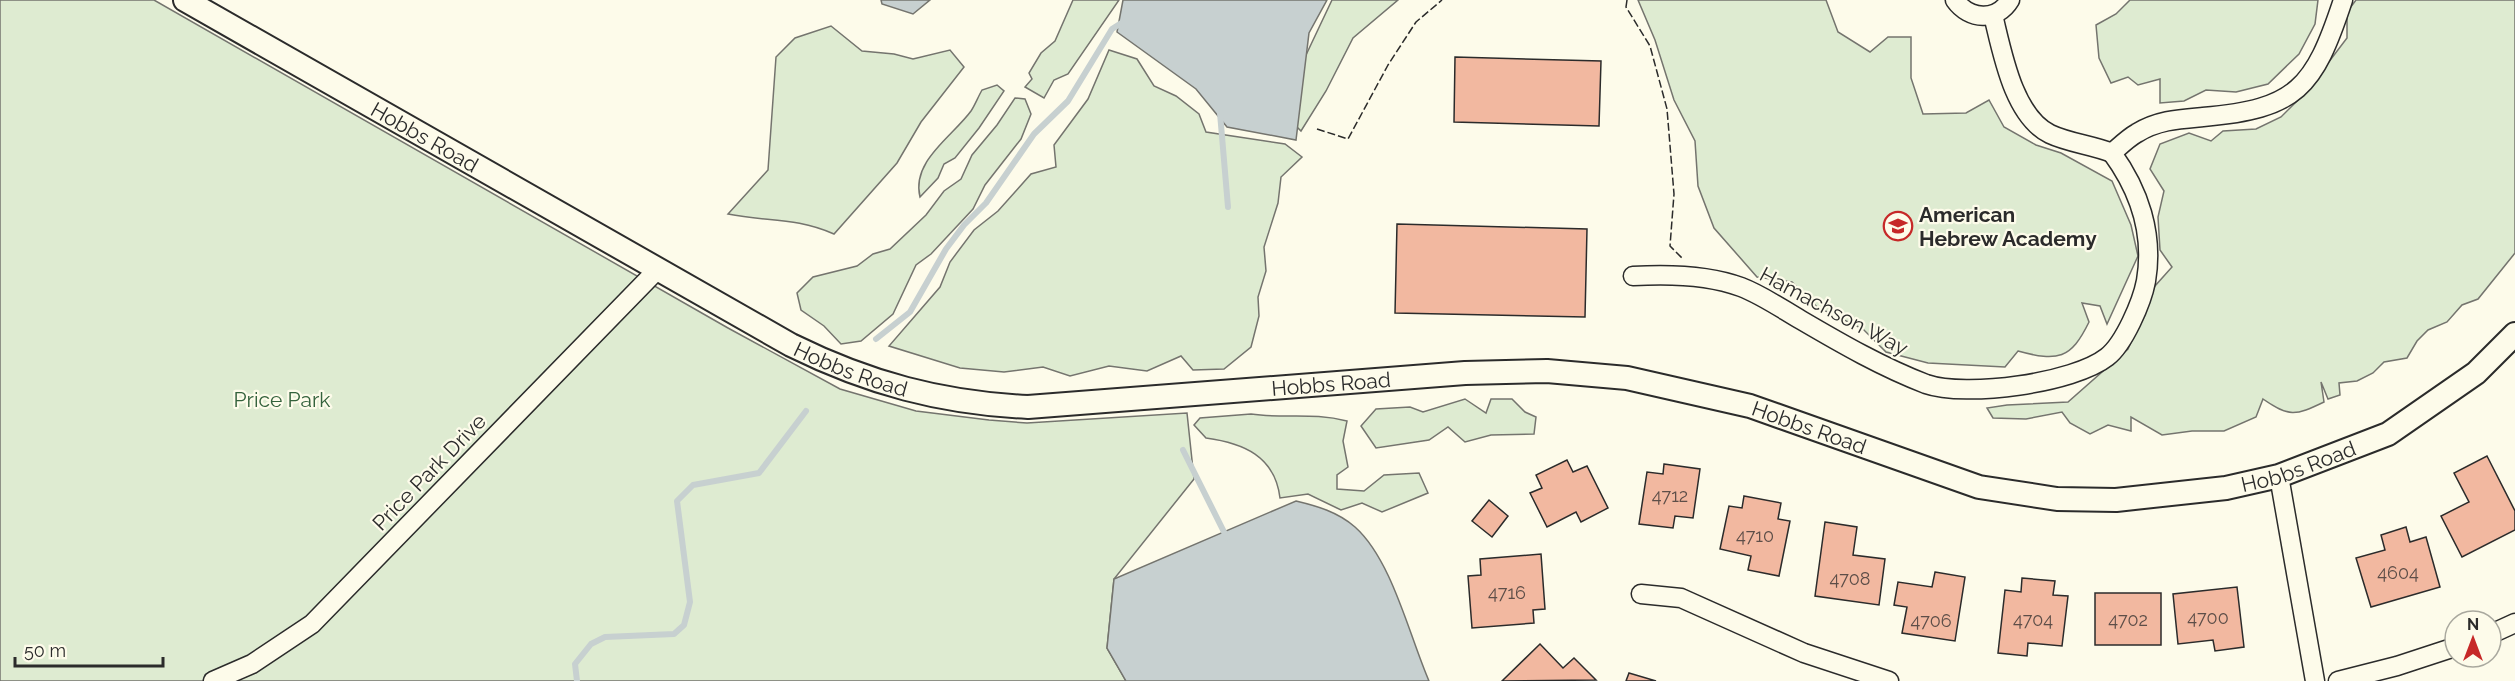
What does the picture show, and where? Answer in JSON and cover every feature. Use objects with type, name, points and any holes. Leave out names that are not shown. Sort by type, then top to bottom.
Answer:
[{"type":"street","name":"Hobbs Road","points":[[185,0],[209,6],[658,269],[820,359],[903,389],[974,404],[1028,407],[1465,373],[1547,371],[1627,378],[1703,393],[1750,406],[1979,487],[2057,499],[2116,500],[2174,495],[2279,476],[2388,434],[2476,373],[2515,334]]},
{"type":"street","points":[[1955,0],[1968,13],[1979,16],[2000,12],[2010,0]]},
{"type":"street","points":[[1993,15],[2003,55],[2027,115],[2049,134],[2112,153],[2137,133],[2164,121],[2241,114],[2263,109],[2282,101],[2305,81],[2318,62],[2329,41],[2343,0]]},
{"type":"street","name":"Hamachson Way","points":[[1633,276],[1664,274],[1741,287],[1870,361],[1930,385],[1989,390],[2060,379],[2108,357],[2133,320],[2145,285],[2148,252],[2143,213],[2126,172],[2112,153]]},
{"type":"street","name":"Price Park Drive","points":[[213,681],[252,664],[312,624],[658,269]]},
{"type":"street","points":[[2279,476],[2315,681]]},
{"type":"street","points":[[1641,594],[1681,598],[1804,653],[1888,681]]},
{"type":"street","points":[[2338,681],[2397,666],[2443,650]]},
{"type":"green space","name":"Price Park","points":[[0,0],[154,0],[728,328],[840,389],[916,411],[1027,423],[1187,413],[1194,479],[1114,579],[1107,648],[1126,681],[0,681]]},
{"type":"green space","points":[[1073,0],[1119,0],[1068,74],[1054,80],[1044,98],[1025,87],[1032,79],[1029,73],[1041,53],[1055,41]]},
{"type":"green space","points":[[1332,0],[1398,0],[1353,38],[1326,91],[1301,131],[1280,110]]},
{"type":"green space","points":[[1638,0],[1826,0],[1838,32],[1870,52],[1888,37],[1911,37],[1911,78],[1923,114],[1966,113],[1989,100],[2004,127],[2036,145],[2061,153],[2112,181],[2131,225],[2138,256],[2107,324],[2100,306],[2082,303],[2089,322],[2076,344],[2062,354],[2043,356],[2018,351],[2005,367],[1928,363],[1886,352],[1863,329],[1817,307],[1792,282],[1757,277],[1714,228],[1698,186],[1695,141],[1674,100],[1655,40]]},
{"type":"green space","points":[[2130,0],[2318,0],[2315,24],[2299,54],[2268,84],[2236,92],[2206,90],[2184,101],[2160,103],[2160,79],[2138,85],[2128,77],[2111,83],[2099,58],[2096,25],[2116,14]]},
{"type":"green space","points":[[2356,0],[2515,0],[2515,253],[2478,299],[2462,305],[2447,322],[2428,330],[2417,341],[2407,358],[2384,362],[2373,373],[2357,381],[2339,383],[2340,395],[2328,399],[2321,382],[2324,402],[2299,412],[2286,412],[2263,399],[2256,417],[2224,431],[2192,431],[2162,435],[2131,417],[2131,431],[2108,425],[2090,434],[2070,423],[2062,412],[2026,419],[1993,418],[1987,408],[2068,402],[2128,349],[2155,286],[2172,267],[2160,250],[2158,217],[2164,191],[2150,169],[2160,144],[2189,133],[2211,141],[2223,131],[2256,129],[2281,117],[2306,92],[2347,38],[2347,12]]},
{"type":"green space","points":[[831,26],[862,51],[894,54],[913,59],[950,50],[964,67],[921,122],[897,163],[834,234],[794,222],[728,214],[768,170],[776,57],[795,38]]},
{"type":"green space","points":[[1109,50],[1137,59],[1154,86],[1176,96],[1199,114],[1206,132],[1285,144],[1302,157],[1281,177],[1278,203],[1264,247],[1266,271],[1258,297],[1259,316],[1251,347],[1224,369],[1193,370],[1181,356],[1147,371],[1109,366],[1070,376],[1043,367],[1004,372],[960,368],[889,346],[940,287],[950,262],[974,230],[998,211],[1031,174],[1056,167],[1054,145],[1088,99]]},
{"type":"green space","points":[[997,85],[1004,91],[979,128],[955,158],[944,164],[938,178],[920,197],[919,184],[927,161],[971,111],[982,90]]},
{"type":"green space","points":[[1015,98],[1025,99],[1031,114],[1021,139],[985,185],[973,209],[931,254],[916,265],[893,314],[861,341],[841,344],[824,326],[801,310],[797,293],[813,277],[857,266],[873,254],[890,249],[926,215],[944,191],[961,179],[972,155],[997,125]]},
{"type":"green space","points":[[1465,399],[1486,413],[1491,399],[1512,399],[1525,412],[1536,417],[1534,434],[1491,435],[1465,442],[1448,427],[1429,440],[1376,448],[1361,426],[1376,409],[1410,407],[1423,412]]},
{"type":"green space","points":[[1251,414],[1322,417],[1347,421],[1343,441],[1348,467],[1337,475],[1337,489],[1364,491],[1384,475],[1419,473],[1428,493],[1382,512],[1362,503],[1341,510],[1308,494],[1280,498],[1272,472],[1255,454],[1220,440],[1206,438],[1194,425],[1200,418]]},
{"type":"shaded area","points":[[881,0],[930,0],[913,14],[882,4]]},
{"type":"shaded area","points":[[1123,0],[1327,0],[1309,33],[1296,140],[1227,127],[1196,89],[1117,32]]},
{"type":"shaded area","points":[[1296,501],[1319,507],[1342,517],[1368,541],[1389,578],[1429,681],[1126,681],[1107,648],[1114,579]]},
{"type":"building","points":[[1455,57],[1601,61],[1599,126],[1454,122]]},
{"type":"building","points":[[1397,224],[1587,229],[1585,317],[1395,313]]},
{"type":"building","points":[[2487,456],[2515,511],[2515,530],[2462,557],[2441,516],[2469,502],[2454,473]]},
{"type":"building","points":[[1567,460],[1573,472],[1587,466],[1608,508],[1581,522],[1576,512],[1547,527],[1530,493],[1542,488],[1536,475]]},
{"type":"building","points":[[1664,464],[1700,469],[1693,518],[1675,516],[1673,528],[1639,524],[1647,472],[1663,474]]},
{"type":"building","points":[[1744,496],[1781,503],[1778,519],[1790,521],[1779,576],[1748,570],[1751,556],[1720,549],[1729,506],[1742,508]]},
{"type":"building","points":[[1489,500],[1508,516],[1492,537],[1472,521]]},
{"type":"building","points":[[1825,522],[1857,527],[1853,555],[1885,559],[1879,605],[1815,596]]},
{"type":"building","points":[[2406,527],[2410,542],[2426,537],[2440,587],[2371,607],[2356,558],[2385,550],[2381,535]]},
{"type":"building","points":[[1541,554],[1545,609],[1533,610],[1534,623],[1472,628],[1468,576],[1481,575],[1480,559]]},
{"type":"building","points":[[1935,572],[1965,577],[1955,641],[1902,633],[1907,607],[1894,605],[1898,582],[1932,587]]},
{"type":"building","points":[[2022,578],[2055,581],[2053,595],[2068,596],[2062,646],[2028,643],[2027,656],[1998,653],[2005,590],[2021,592]]},
{"type":"building","points":[[2237,587],[2244,647],[2215,651],[2213,640],[2178,644],[2173,594]]},
{"type":"building","points":[[2095,593],[2161,593],[2161,645],[2095,645]]},
{"type":"building","points":[[1540,644],[1563,668],[1574,658],[1596,680],[1502,681]]},
{"type":"building","points":[[1629,673],[1656,681],[1626,681]]},
{"type":"waterway","points":[[876,339],[910,312],[946,249],[964,225],[986,203],[1034,134],[1068,101],[1112,29],[1123,22]]},
{"type":"waterway","points":[[1220,113],[1228,207]]},
{"type":"waterway","points":[[577,681],[575,664],[591,644],[605,637],[674,634],[684,625],[690,602],[677,501],[693,485],[759,473],[806,411]]},
{"type":"waterway","points":[[1183,450],[1227,538]]},
{"type":"fence","points":[[1317,129],[1348,139],[1388,65],[1416,22],[1442,0]]},
{"type":"fence","points":[[1627,0],[1626,7],[1650,46],[1667,109],[1674,194],[1670,246],[1683,259]]},
{"type":"place","name":"American Hebrew Academy","points":[[1898,226]]}]
